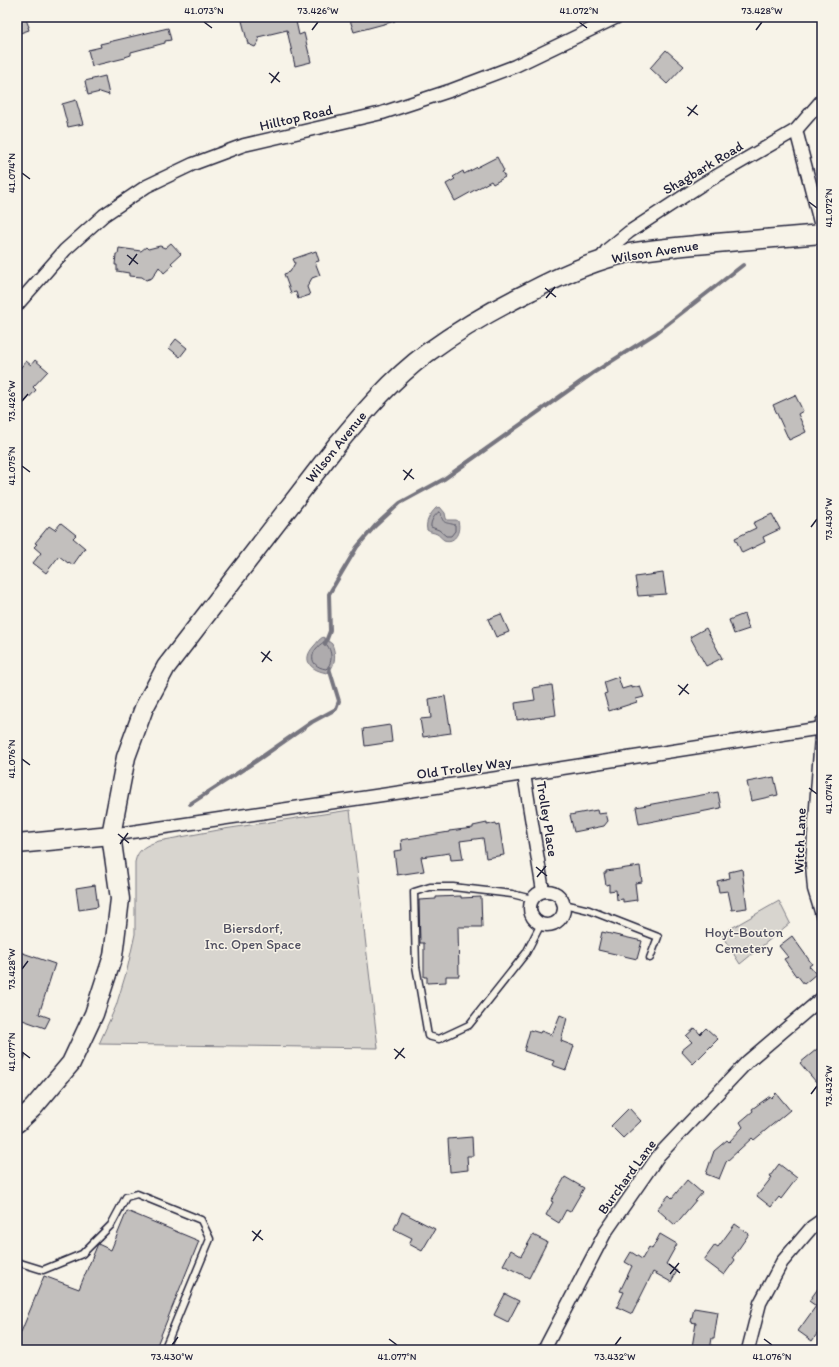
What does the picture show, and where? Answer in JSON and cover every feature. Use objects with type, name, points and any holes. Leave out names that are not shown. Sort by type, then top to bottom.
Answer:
[{"type":"main road","name":"Wilson Avenue","points":[[17,1123],[33,1108],[71,1063],[94,1014],[113,956],[120,899],[111,835],[126,757],[144,708],[166,667],[340,440],[378,398],[402,374],[438,345],[484,315],[545,283],[599,261],[628,254],[666,248],[822,234]]},
{"type":"main road","points":[[17,844],[111,835]]},
{"type":"street","name":"Hilltop Road","points":[[17,305],[65,250],[104,215],[146,186],[186,167],[244,145],[382,113],[449,91],[516,66],[617,17]]},
{"type":"street","name":"Shagbark Road","points":[[599,261],[607,250],[629,232],[701,185],[796,130],[822,100]]},
{"type":"street","points":[[796,130],[822,230]]},
{"type":"street","name":"Old Trolley Way","points":[[111,835],[524,774],[821,725]]},
{"type":"street","name":"Witch Lane","points":[[821,725],[812,864],[814,889],[822,915]]},
{"type":"street","name":"Trolley Place","points":[[524,774],[543,891]]},
{"type":"street","points":[[543,891],[549,891],[558,895],[564,904],[562,917],[556,923],[547,925],[541,924],[536,921],[530,911],[532,899],[543,891]]},
{"type":"street","name":"Burchard Lane","points":[[544,1350],[605,1233],[659,1155],[748,1061],[822,998]]},
{"type":"street","points":[[748,1350],[760,1303],[782,1262],[812,1227],[822,1220]]},
{"type":"lane","points":[[532,899],[512,894],[454,887],[430,887],[414,892],[416,966],[428,1036],[439,1039],[469,1025],[526,953],[541,924]]},
{"type":"lane","points":[[564,904],[589,910],[658,937],[650,958]]},
{"type":"lane","points":[[17,1053],[21,1056],[17,1065]]},
{"type":"lane","points":[[17,1262],[43,1270],[82,1254],[111,1225],[126,1196],[137,1194],[201,1220],[210,1239],[164,1350]]},
{"type":"green space","name":"Biersdorf, Inc. Open Space","points":[[350,810],[378,1048],[99,1044],[116,1006],[127,970],[135,934],[135,862],[138,853],[141,850],[159,841],[224,829]]},
{"type":"green space","name":"Hoyt-Bouton Cemetery","points":[[779,901],[790,923],[740,964],[721,934]]},
{"type":"water","points":[[440,507],[445,513],[447,520],[458,521],[458,532],[452,540],[444,540],[437,534],[427,530],[427,521],[430,515],[436,508]]},
{"type":"water","points":[[323,637],[332,644],[334,651],[334,663],[328,673],[313,668],[308,661],[310,651]]},
{"type":"building","points":[[17,17],[25,17],[29,30],[17,34]]},
{"type":"building","points":[[241,17],[295,17],[299,35],[304,33],[311,62],[295,66],[287,30],[258,37],[259,41],[255,47],[248,44]]},
{"type":"building","points":[[362,17],[395,17],[395,21],[354,32],[350,20]]},
{"type":"building","points":[[168,28],[171,40],[165,41],[165,43],[131,52],[131,55],[125,58],[92,66],[88,50],[101,47],[100,44]]},
{"type":"building","points":[[666,50],[684,66],[667,84],[650,68]]},
{"type":"building","points":[[105,76],[109,95],[100,92],[88,95],[85,81]]},
{"type":"building","points":[[76,100],[83,124],[68,127],[62,104]]},
{"type":"building","points":[[497,157],[504,171],[502,172],[505,177],[493,184],[491,181],[455,201],[446,184],[455,179],[453,177],[463,171],[464,174]]},
{"type":"building","points":[[171,243],[181,254],[171,263],[173,265],[164,273],[159,267],[152,278],[146,280],[142,277],[129,276],[129,273],[117,271],[117,265],[115,265],[116,254],[118,254],[119,248],[141,251],[146,247],[148,249],[160,246],[165,248]]},
{"type":"building","points":[[316,251],[319,261],[315,262],[320,275],[312,278],[307,287],[310,295],[298,299],[296,292],[291,293],[284,274],[290,272],[295,263],[293,259]]},
{"type":"building","points":[[176,339],[187,348],[180,357],[169,348]]},
{"type":"building","points":[[35,360],[48,371],[33,387],[36,390],[24,403],[17,396],[17,372],[26,361],[31,365]]},
{"type":"building","points":[[795,395],[803,411],[798,414],[806,432],[789,440],[773,405]]},
{"type":"building","points":[[772,514],[780,529],[763,537],[765,542],[742,553],[735,538],[756,528],[753,523]]},
{"type":"building","points":[[61,523],[76,535],[73,538],[85,548],[73,565],[59,556],[46,573],[33,563],[41,553],[34,547],[37,544],[35,543],[49,526],[55,530]]},
{"type":"building","points":[[663,573],[666,594],[638,596],[635,577]]},
{"type":"building","points":[[501,614],[509,632],[496,637],[488,619]]},
{"type":"building","points":[[744,614],[749,629],[734,634],[729,620]]},
{"type":"building","points":[[706,628],[722,658],[706,666],[690,637]]},
{"type":"building","points":[[618,677],[622,689],[632,686],[632,688],[640,686],[644,697],[636,699],[637,702],[609,711],[604,694],[607,693],[604,682]]},
{"type":"building","points":[[552,685],[556,715],[517,720],[515,703],[535,700],[533,688]]},
{"type":"building","points":[[445,696],[451,733],[423,737],[420,719],[431,718],[429,699]]},
{"type":"building","points":[[390,725],[392,742],[365,746],[363,729]]},
{"type":"building","points":[[774,777],[778,795],[751,801],[747,782]]},
{"type":"building","points":[[718,792],[721,808],[639,824],[636,807]]},
{"type":"building","points":[[597,810],[598,814],[606,813],[608,821],[604,826],[574,832],[570,815]]},
{"type":"building","points":[[487,823],[487,825],[496,823],[496,825],[499,824],[504,855],[486,858],[483,838],[460,841],[463,859],[451,860],[450,853],[421,857],[424,871],[397,875],[394,851],[402,850],[401,840],[473,828],[473,826]]},
{"type":"building","points":[[640,866],[642,882],[635,883],[637,900],[623,902],[623,899],[617,900],[616,890],[609,891],[609,884],[606,885],[604,873],[606,873],[606,871]]},
{"type":"building","points":[[742,869],[747,908],[732,910],[728,891],[719,892],[717,881],[730,878],[729,872]]},
{"type":"building","points":[[95,885],[98,907],[79,910],[76,888]]},
{"type":"building","points":[[461,896],[461,898],[481,897],[482,927],[458,927],[459,976],[446,976],[446,982],[427,983],[427,977],[424,977],[424,943],[420,943],[419,900],[436,899],[436,897]]},
{"type":"building","points":[[602,932],[642,941],[637,959],[598,950]]},
{"type":"building","points":[[792,936],[812,964],[809,966],[816,974],[804,984],[797,975],[796,976],[784,959],[788,957],[779,946]]},
{"type":"building","points":[[17,951],[55,964],[39,1014],[50,1018],[45,1028],[17,1018]]},
{"type":"building","points":[[560,1015],[567,1018],[561,1041],[574,1046],[566,1070],[552,1065],[554,1061],[524,1051],[530,1030],[540,1033],[541,1031],[552,1035]]},
{"type":"building","points":[[695,1028],[700,1034],[706,1028],[718,1039],[693,1064],[681,1051],[692,1042],[686,1036]]},
{"type":"building","points":[[822,1045],[822,1089],[800,1063]]},
{"type":"building","points":[[776,1093],[790,1110],[754,1140],[752,1138],[726,1162],[719,1179],[706,1174],[714,1151],[727,1140],[729,1142],[743,1127],[740,1122],[753,1111],[752,1109],[770,1096],[771,1098]]},
{"type":"building","points":[[629,1108],[641,1121],[623,1138],[611,1126]]},
{"type":"building","points":[[472,1137],[473,1156],[467,1156],[468,1170],[450,1172],[448,1139]]},
{"type":"building","points":[[779,1164],[797,1178],[781,1199],[779,1197],[771,1207],[757,1196],[772,1177],[770,1176]]},
{"type":"building","points":[[565,1177],[584,1188],[570,1212],[566,1210],[559,1223],[546,1215],[553,1202],[551,1201]]},
{"type":"building","points":[[687,1180],[702,1193],[675,1225],[657,1209],[669,1195],[672,1198]]},
{"type":"building","points":[[127,1211],[199,1241],[155,1350],[17,1350],[17,1342],[44,1276],[79,1289],[98,1244],[111,1250]]},
{"type":"building","points":[[402,1212],[435,1229],[422,1251],[409,1244],[412,1238],[394,1229]]},
{"type":"building","points":[[735,1224],[749,1234],[733,1257],[735,1260],[724,1275],[704,1260],[715,1245],[718,1247]]},
{"type":"building","points":[[660,1234],[677,1244],[666,1264],[677,1271],[671,1282],[653,1272],[632,1314],[617,1307],[624,1292],[620,1291],[632,1266],[625,1262],[631,1252],[642,1259],[649,1247],[652,1249]]},
{"type":"building","points":[[533,1235],[547,1242],[529,1278],[503,1265],[511,1250],[521,1256]]},
{"type":"building","points":[[822,1283],[822,1327],[812,1341],[798,1331],[816,1306],[809,1301]]},
{"type":"building","points":[[505,1294],[519,1301],[508,1322],[494,1315]]},
{"type":"building","points":[[694,1308],[718,1312],[714,1338],[712,1338],[710,1350],[692,1347],[696,1323],[691,1322]]},
{"type":"waterway","points":[[325,644],[330,631],[329,594],[357,547],[375,526],[400,503],[444,479],[593,373],[656,333],[743,265]]},
{"type":"waterway","points":[[190,804],[312,722],[336,709],[339,701],[329,668]]}]
